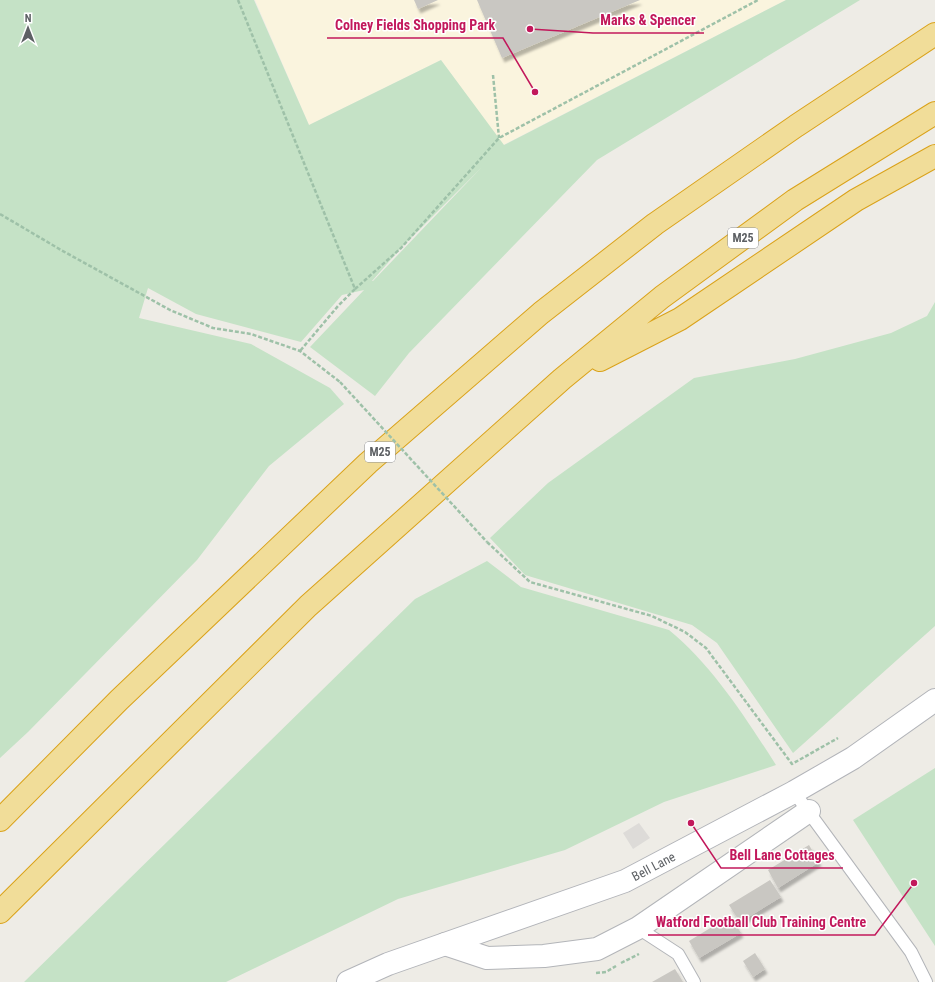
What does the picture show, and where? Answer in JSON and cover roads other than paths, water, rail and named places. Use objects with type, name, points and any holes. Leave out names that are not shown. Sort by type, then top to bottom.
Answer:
[{"type":"highway","name":"M25","points":[[0,820],[119,700],[368,463],[541,313],[655,224],[796,126],[935,34]]},
{"type":"highway","name":"M25","points":[[0,912],[308,606],[562,379],[662,297],[795,200],[935,113]]},
{"type":"highway","name":"M25","points":[[562,379],[680,319],[856,200],[935,156]]},
{"type":"main road","name":"Bell Lane","points":[[348,982],[388,964],[625,881],[794,792],[853,758],[935,700]]},
{"type":"main road","points":[[445,944],[487,958],[544,956],[597,949],[638,928],[809,811]]},
{"type":"lane","points":[[794,792],[910,952],[926,982]]},
{"type":"lane","points":[[638,928],[678,954],[694,982]]},
{"type":"place","name":"Marks & Spencer","points":[[530,29]]},
{"type":"place","name":"Colney Fields Shopping Park","points":[[535,92]]},
{"type":"place","name":"Bell Lane Cottages","points":[[691,823]]},
{"type":"place","name":"Watford Football Club Training Centre","points":[[914,883]]}]
